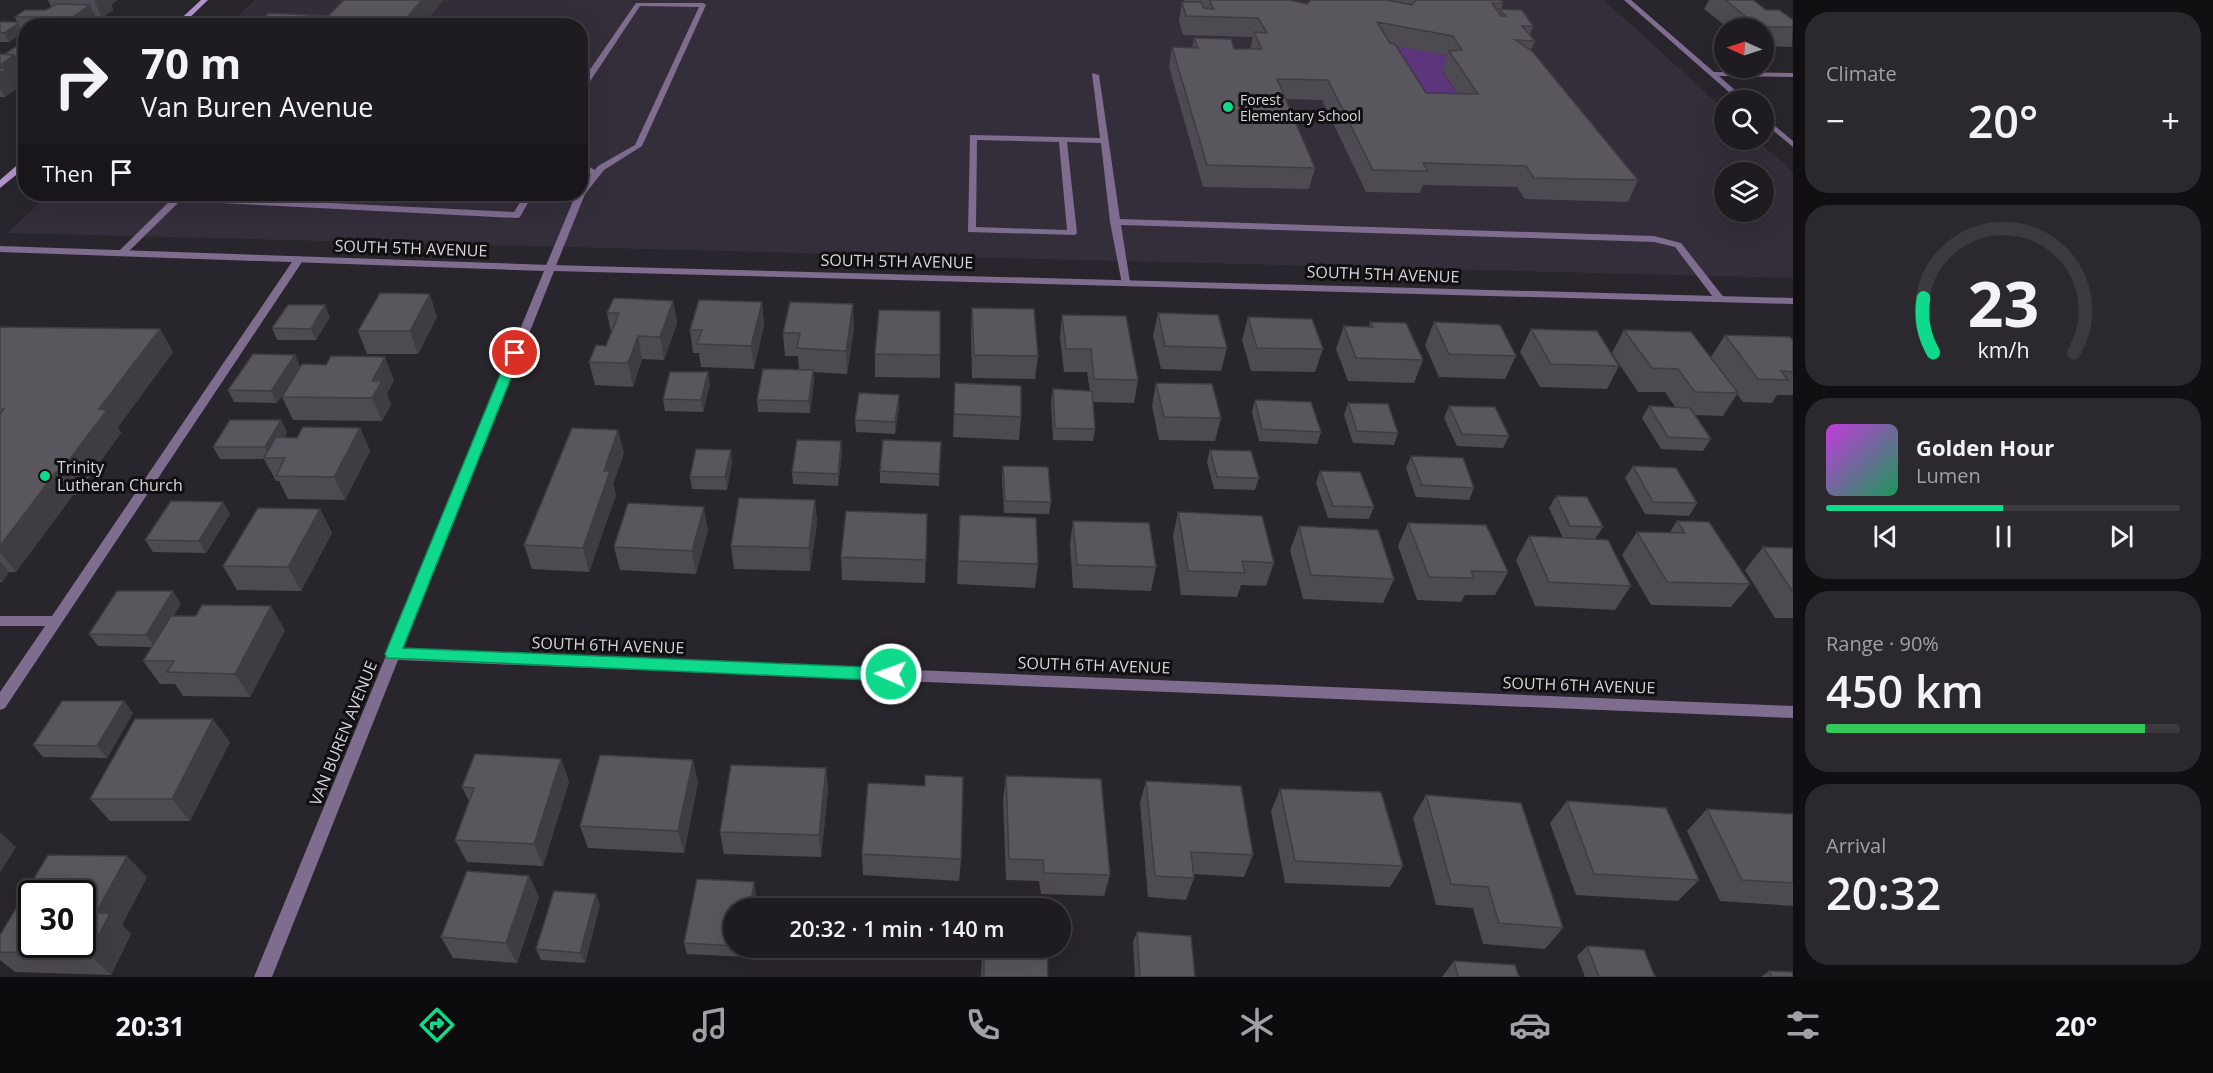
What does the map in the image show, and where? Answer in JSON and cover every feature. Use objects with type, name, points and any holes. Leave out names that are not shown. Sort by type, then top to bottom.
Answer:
[{"type":"street","points":[[186,18],[205,0]]},
{"type":"street","points":[[1627,0],[1730,90]]},
{"type":"street","name":"VAN BUREN AVENUE","points":[[588,78],[638,4],[703,5],[638,146],[601,168],[588,185]]},
{"type":"street","points":[[1712,74],[1793,75]]},
{"type":"street","points":[[1095,75],[1125,282]]},
{"type":"street","points":[[1774,128],[1793,145]]},
{"type":"street","points":[[1063,140],[1072,233],[971,230],[973,137],[1105,141]]},
{"type":"street","points":[[0,185],[18,169]]},
{"type":"street","points":[[588,170],[596,175]]},
{"type":"street","points":[[122,253],[175,201]]},
{"type":"street","points":[[269,201],[517,215],[525,201]]},
{"type":"street","name":"VAN BUREN AVENUE","points":[[263,977],[578,201]]},
{"type":"street","points":[[1115,222],[1654,239],[1678,245],[1720,299]]},
{"type":"street","name":"SOUTH 5TH AVENUE","points":[[0,249],[550,268],[1793,301]]},
{"type":"street","points":[[0,704],[299,259]]},
{"type":"street","points":[[0,621],[56,621]]},
{"type":"street","name":"SOUTH 6TH AVENUE","points":[[393,654],[1793,712]]},
{"type":"shaded area","points":[[255,0],[1604,0],[1714,100],[1714,150],[1768,150],[1793,172],[1793,278],[7,233],[41,201],[588,201],[588,18],[236,18]]},
{"type":"shaded area","points":[[1372,41],[1446,55],[1455,70],[1442,71],[1471,114],[1419,113]]},
{"type":"building","points":[[344,0],[422,0],[407,18],[264,18],[269,13],[328,16]]},
{"type":"building","name":"Forest Elementary School","points":[[1209,0],[1289,0],[1307,4],[1311,0],[1387,0],[1412,5],[1416,0],[1501,0],[1503,3],[1492,3],[1501,16],[1506,16],[1499,9],[1522,10],[1533,26],[1522,26],[1535,41],[1515,40],[1532,51],[1638,180],[1534,178],[1526,166],[1423,163],[1428,171],[1373,170],[1328,80],[1277,79],[1315,168],[1207,165],[1172,47],[1198,48],[1194,38],[1231,39],[1234,49],[1262,49],[1254,32],[1267,33],[1258,18],[1186,16],[1182,2],[1201,2],[1204,8],[1214,9]],"holes":[[[1377,22],[1453,36],[1462,50],[1449,51],[1478,94],[1426,93],[1395,44],[1390,43]]]},
{"type":"building","points":[[1725,0],[1753,0],[1766,10],[1779,10],[1793,20],[1793,27],[1774,27],[1774,18],[1748,18]]},
{"type":"building","points":[[56,4],[90,5],[71,18],[15,17],[25,10],[46,10]]},
{"type":"building","points":[[0,22],[17,22],[18,24],[4,33],[0,32]]},
{"type":"building","points":[[18,45],[18,57],[5,54]]},
{"type":"building","points":[[0,54],[14,55],[0,65]]},
{"type":"building","points":[[380,293],[430,294],[410,331],[358,331]]},
{"type":"building","points":[[614,298],[673,301],[660,337],[638,336],[628,363],[589,362],[596,345],[606,346],[619,313],[607,313]]},
{"type":"building","points":[[699,300],[762,302],[751,346],[697,344],[702,330],[690,330]]},
{"type":"building","points":[[790,302],[853,304],[846,351],[797,348],[800,333],[783,333]]},
{"type":"building","points":[[288,305],[325,305],[311,329],[272,328]]},
{"type":"building","points":[[972,308],[1034,309],[1038,356],[974,355]]},
{"type":"building","points":[[879,310],[940,311],[940,355],[875,354]]},
{"type":"building","points":[[1158,313],[1218,315],[1227,348],[1165,346]]},
{"type":"building","points":[[1062,315],[1126,316],[1138,380],[1094,379],[1091,349],[1066,349]]},
{"type":"building","points":[[1248,317],[1312,319],[1323,349],[1257,348]]},
{"type":"building","points":[[1370,322],[1406,323],[1423,360],[1356,358],[1344,326],[1373,327]]},
{"type":"building","points":[[1434,322],[1500,325],[1516,356],[1449,354]]},
{"type":"building","name":"Trinity Lutheran Church","points":[[0,327],[160,329],[99,409],[107,410],[0,546],[0,414],[4,409],[0,409]]},
{"type":"building","points":[[1531,329],[1597,331],[1619,366],[1551,364]]},
{"type":"building","points":[[1624,330],[1691,332],[1738,393],[1695,392],[1678,369],[1652,368]]},
{"type":"building","points":[[1725,335],[1790,337],[1793,340],[1793,372],[1781,371],[1788,380],[1758,379]]},
{"type":"building","points":[[253,354],[295,355],[271,391],[228,390]]},
{"type":"building","points":[[331,356],[385,357],[372,381],[382,381],[372,398],[282,397],[302,364],[326,365]]},
{"type":"building","points":[[763,369],[813,370],[809,401],[757,400]]},
{"type":"building","points":[[670,372],[708,372],[701,400],[663,399]]},
{"type":"building","points":[[955,383],[1021,386],[1021,417],[954,414]]},
{"type":"building","points":[[1156,383],[1212,384],[1221,418],[1164,417]]},
{"type":"building","points":[[1053,389],[1092,391],[1095,429],[1055,428]]},
{"type":"building","points":[[859,393],[899,395],[895,422],[855,420]]},
{"type":"building","points":[[1255,400],[1311,402],[1321,432],[1262,429]]},
{"type":"building","points":[[1348,403],[1388,404],[1398,433],[1357,431]]},
{"type":"building","points":[[1449,406],[1495,407],[1509,436],[1462,434]]},
{"type":"building","points":[[1649,406],[1690,408],[1711,439],[1668,437]]},
{"type":"building","points":[[230,420],[281,420],[265,447],[213,447]]},
{"type":"building","points":[[303,427],[360,428],[334,477],[276,476],[285,458],[264,458],[276,437],[297,438]]},
{"type":"building","points":[[572,428],[618,430],[604,471],[610,471],[583,548],[524,545]]},
{"type":"building","points":[[797,440],[841,441],[838,474],[792,472]]},
{"type":"building","points":[[883,440],[941,442],[939,474],[880,471]]},
{"type":"building","points":[[696,449],[731,450],[725,477],[690,477]]},
{"type":"building","points":[[1210,450],[1251,451],[1259,478],[1217,477]]},
{"type":"building","points":[[1411,456],[1463,458],[1474,488],[1422,485]]},
{"type":"building","points":[[1003,466],[1048,467],[1051,502],[1005,501]]},
{"type":"building","points":[[1633,466],[1676,468],[1697,503],[1653,502]]},
{"type":"building","points":[[1320,471],[1360,472],[1374,507],[1333,506]]},
{"type":"building","points":[[1556,496],[1587,497],[1603,527],[1570,526]]},
{"type":"building","points":[[739,498],[815,500],[809,548],[731,546]]},
{"type":"building","points":[[171,501],[223,502],[199,541],[145,540]]},
{"type":"building","points":[[628,503],[704,507],[692,551],[614,547]]},
{"type":"building","points":[[258,508],[320,509],[288,567],[223,566]]},
{"type":"building","points":[[846,511],[927,514],[926,560],[841,557]]},
{"type":"building","points":[[1178,512],[1262,516],[1274,563],[1242,561],[1245,573],[1188,571]]},
{"type":"building","points":[[960,515],[1036,518],[1038,564],[958,561]]},
{"type":"building","points":[[1073,521],[1149,523],[1156,567],[1077,565]]},
{"type":"building","points":[[1677,521],[1709,522],[1750,584],[1667,582],[1637,532],[1685,533]]},
{"type":"building","points":[[1408,523],[1486,525],[1508,572],[1471,571],[1474,578],[1429,577]]},
{"type":"building","points":[[1299,526],[1378,530],[1394,579],[1311,575]]},
{"type":"building","points":[[1529,536],[1608,540],[1631,586],[1549,582]]},
{"type":"building","points":[[1763,547],[1793,548],[1793,592]]},
{"type":"building","points":[[117,591],[173,591],[146,635],[89,634]]},
{"type":"building","points":[[202,605],[271,606],[235,674],[167,672],[174,661],[143,661],[171,616],[196,616]]},
{"type":"building","points":[[62,701],[124,701],[97,746],[33,745]]},
{"type":"building","points":[[135,719],[213,719],[172,799],[90,799]]},
{"type":"building","points":[[475,754],[561,759],[534,844],[455,840],[474,788],[462,787]]},
{"type":"building","points":[[600,755],[693,760],[678,831],[580,826]]},
{"type":"building","points":[[731,765],[826,768],[819,835],[720,832]]},
{"type":"building","points":[[925,775],[963,777],[961,859],[862,854],[868,783],[925,786]]},
{"type":"building","points":[[1006,776],[1101,779],[1110,875],[1044,873],[1043,860],[1009,859]]},
{"type":"building","points":[[1146,781],[1241,786],[1253,855],[1191,852],[1194,878],[1155,876]]},
{"type":"building","points":[[1280,789],[1381,792],[1403,866],[1295,861]]},
{"type":"building","points":[[1426,795],[1521,803],[1563,928],[1499,923],[1488,887],[1451,884]]},
{"type":"building","points":[[1567,801],[1666,808],[1699,880],[1594,874]]},
{"type":"building","points":[[1707,809],[1793,814],[1793,883],[1742,880]]},
{"type":"building","points":[[48,855],[127,856],[96,913],[96,880],[33,880]]},
{"type":"building","points":[[467,871],[529,876],[506,943],[441,937]]},
{"type":"building","points":[[697,879],[754,882],[752,898],[723,898],[723,945],[684,943]]},
{"type":"building","points":[[554,891],[596,894],[580,953],[536,949]]},
{"type":"building","points":[[18,905],[18,952],[0,952],[0,935]]},
{"type":"building","points":[[96,913],[110,913],[96,940]]},
{"type":"building","points":[[1137,932],[1191,936],[1195,977],[1140,977]]},
{"type":"building","points":[[1587,946],[1644,950],[1655,977],[1599,977]]},
{"type":"building","points":[[984,958],[1047,958],[1048,977],[984,977]]},
{"type":"building","points":[[1454,961],[1515,965],[1519,977],[1458,977]]},
{"type":"building","points":[[1769,971],[1793,972],[1793,977],[1772,977]]},
{"type":"place","name":"Forest Elementary School","points":[[1228,107]]},
{"type":"place","name":"Trinity Lutheran Church","points":[[45,476]]},
{"type":"route","points":[[515,353],[393,654],[891,674]]}]
